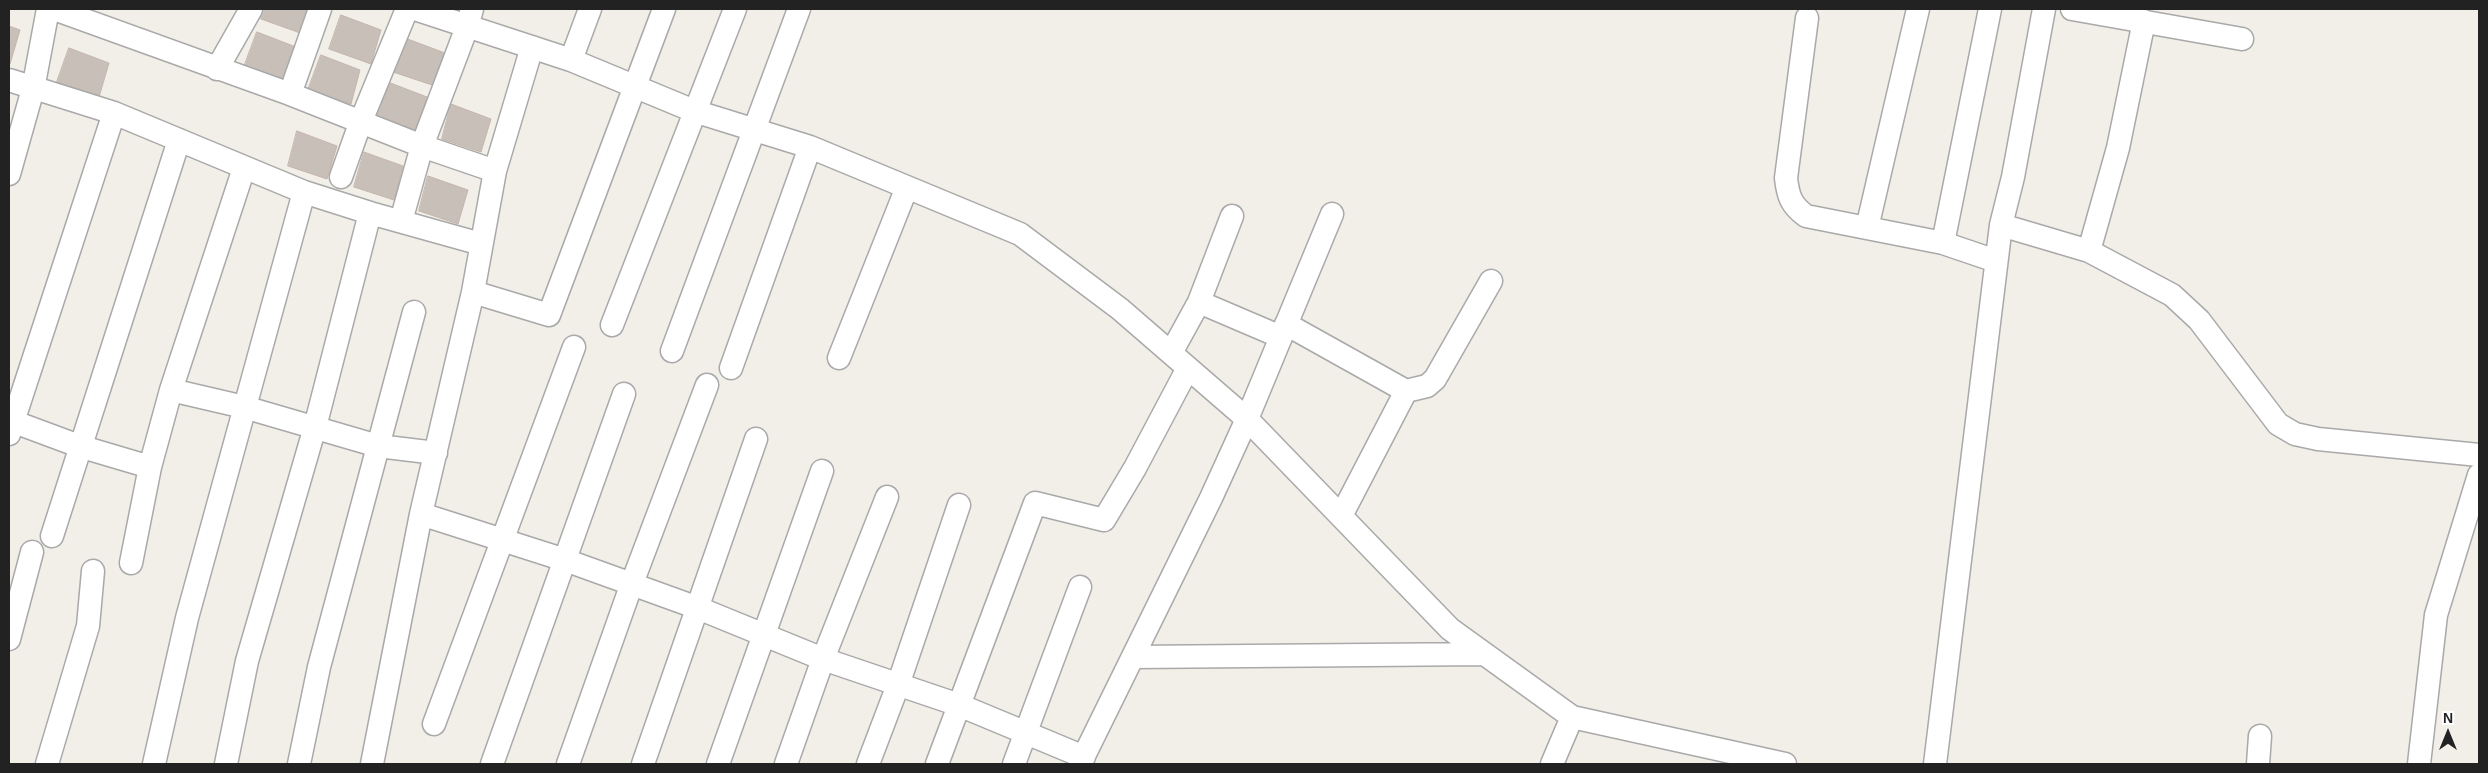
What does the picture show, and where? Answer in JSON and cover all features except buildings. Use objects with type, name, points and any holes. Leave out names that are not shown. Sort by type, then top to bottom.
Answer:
[{"type":"street","points":[[9,174],[33,89],[48,9]]},
{"type":"street","points":[[54,9],[290,94],[422,146],[496,172]]},
{"type":"street","points":[[218,69],[251,9]]},
{"type":"street","points":[[290,94],[320,9]]},
{"type":"street","points":[[342,177],[360,121],[407,9]]},
{"type":"street","points":[[415,9],[470,18],[532,47],[571,60],[694,111],[810,147],[1020,234],[1120,309],[1247,420],[1450,629],[1572,717],[1785,764]]},
{"type":"street","points":[[571,60],[590,9]]},
{"type":"street","points":[[473,292],[548,315],[664,9]]},
{"type":"street","points":[[612,325],[735,9]]},
{"type":"street","points":[[672,351],[799,9]]},
{"type":"street","points":[[1868,228],[1918,9]]},
{"type":"street","points":[[1943,243],[1990,9]]},
{"type":"street","points":[[1935,764],[2000,225],[2013,176],[2044,9]]},
{"type":"street","points":[[2072,9],[2242,39]]},
{"type":"street","points":[[401,221],[422,146],[470,18]]},
{"type":"street","points":[[1807,18],[1786,178],[1788,195],[1794,208],[1806,216],[1943,243],[1996,260]]},
{"type":"street","points":[[2089,251],[2118,148],[2144,21]]},
{"type":"street","points":[[372,764],[422,514],[473,292],[496,172],[532,47]]},
{"type":"street","points":[[9,80],[114,113],[304,192],[370,214],[481,244]]},
{"type":"street","points":[[114,113],[10,425],[150,468]]},
{"type":"street","points":[[52,536],[79,446],[179,140]]},
{"type":"street","points":[[731,368],[810,147]]},
{"type":"street","points":[[131,563],[150,468],[171,390],[244,168]]},
{"type":"street","points":[[839,358],[907,187]]},
{"type":"street","points":[[154,764],[187,618],[304,192]]},
{"type":"street","points":[[226,764],[247,661],[315,427],[370,214]]},
{"type":"street","points":[[422,514],[565,560],[631,586],[698,608],[823,659],[959,705],[1025,732],[1082,760],[1212,498],[1247,420],[1332,214]]},
{"type":"street","points":[[1170,353],[1199,302],[1232,216]]},
{"type":"street","points":[[2000,225],[2089,251],[2172,295],[2199,320],[2278,424],[2295,434],[2318,439],[2479,455]]},
{"type":"street","points":[[1199,302],[1283,331],[1406,391],[1417,390],[1435,379],[1491,281]]},
{"type":"street","points":[[299,764],[319,666],[414,312]]},
{"type":"street","points":[[434,724],[574,347]]},
{"type":"street","points":[[937,764],[1035,503],[1104,520],[1135,468],[1188,368]]},
{"type":"street","points":[[568,764],[631,586],[707,385]]},
{"type":"street","points":[[171,390],[244,407],[378,446],[436,453]]},
{"type":"street","points":[[1341,516],[1406,391]]},
{"type":"street","points":[[492,764],[624,394]]},
{"type":"street","points":[[643,764],[756,439]]},
{"type":"street","points":[[718,764],[822,471]]},
{"type":"street","points":[[2419,764],[2436,615],[2479,475]]},
{"type":"street","points":[[786,764],[823,659],[887,497]]},
{"type":"street","points":[[868,764],[898,685],[959,505]]},
{"type":"street","points":[[9,639],[32,552]]},
{"type":"street","points":[[47,764],[88,626],[93,570]]},
{"type":"street","points":[[1014,764],[1080,587]]},
{"type":"street","points":[[1133,657],[1484,654]]},
{"type":"street","points":[[1552,764],[1572,717]]},
{"type":"street","points":[[2258,764],[2260,736]]}]
